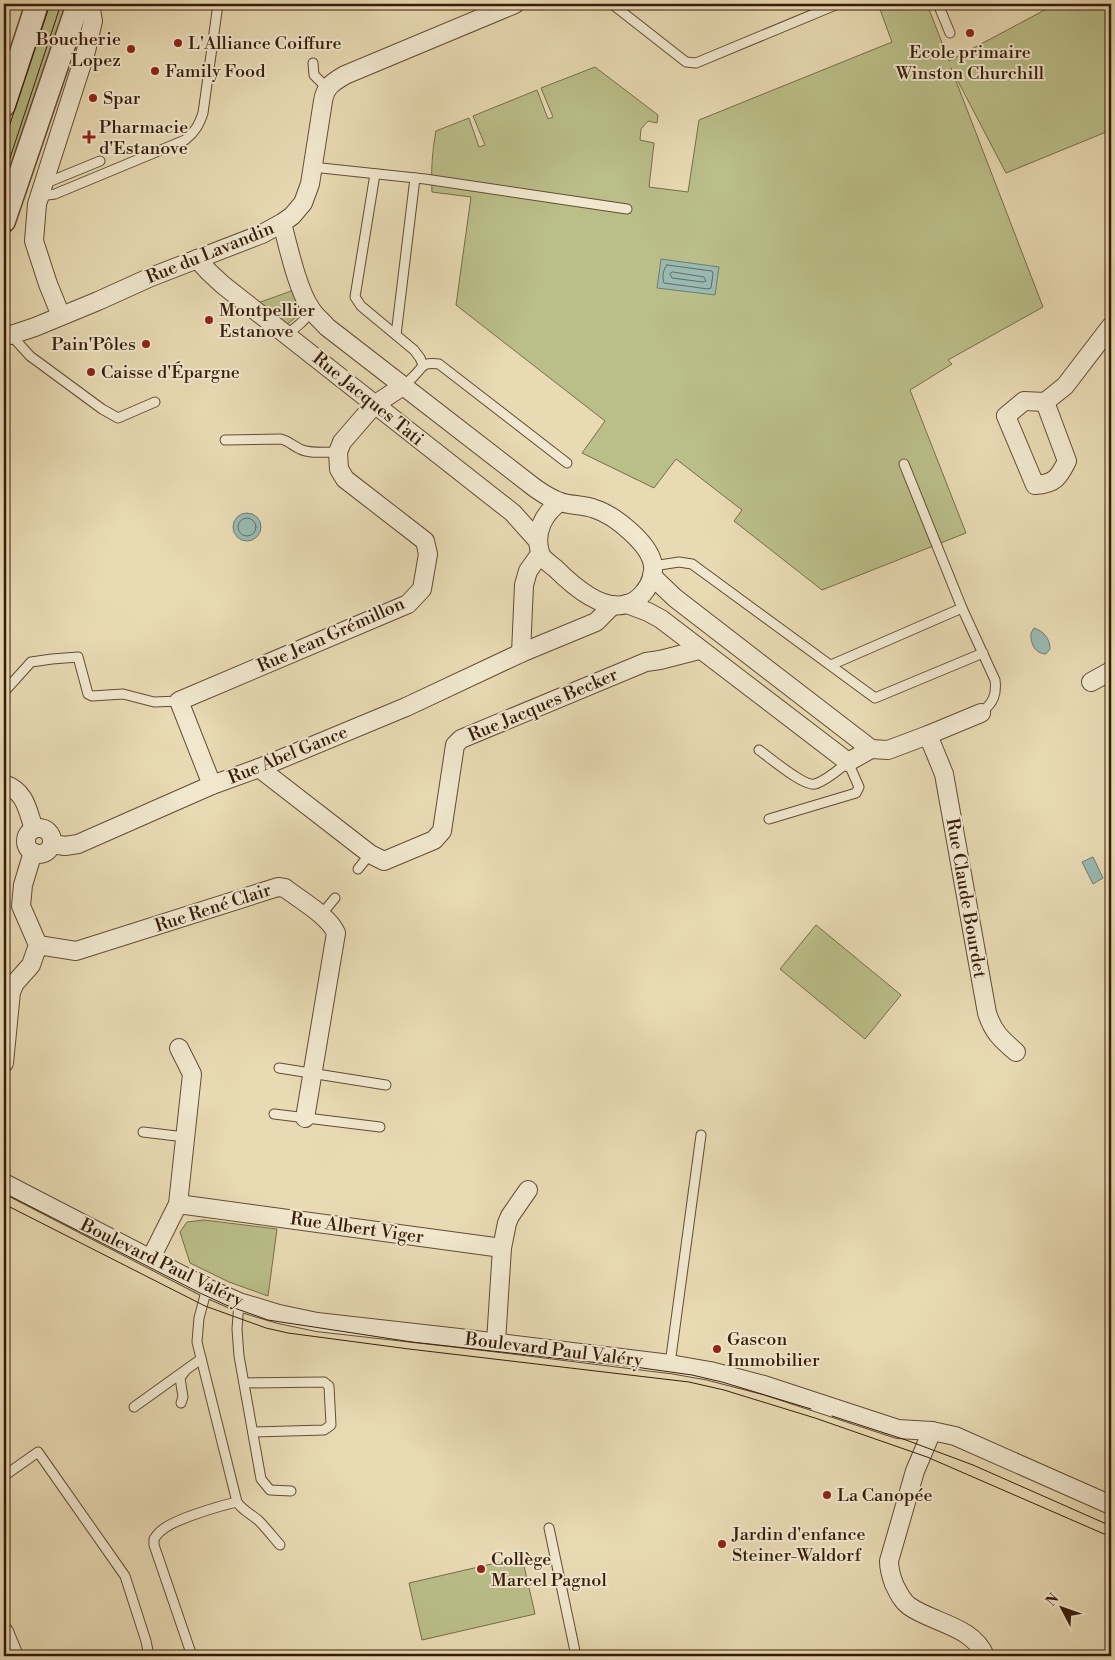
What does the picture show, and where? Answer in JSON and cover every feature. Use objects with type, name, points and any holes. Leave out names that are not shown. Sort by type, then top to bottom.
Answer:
[{"type":"street","points":[[4,105],[37,4]]},
{"type":"street","points":[[4,221],[78,4]]},
{"type":"street","points":[[61,316],[34,241],[37,204],[86,51],[93,21],[90,4]]},
{"type":"street","points":[[327,88],[334,81],[345,75],[515,4]]},
{"type":"street","name":"Rue du Lavandin","points":[[8,335],[61,316],[151,277],[262,234],[292,216],[302,203],[310,184],[322,101],[327,88]]},
{"type":"street","name":"Rue Jacques Tati","points":[[282,223],[306,301],[312,311],[327,327],[534,488],[560,502],[597,509],[628,529],[651,558],[653,571]]},
{"type":"street","name":"Rue Jacques Tati","points":[[197,259],[216,278],[374,405],[513,513],[567,580],[586,594],[620,605]]},
{"type":"street","points":[[1045,402],[1068,461],[1059,477],[1046,484],[1035,485],[1006,416],[1024,401],[1045,402],[1065,386],[1111,326]]},
{"type":"street","points":[[338,452],[342,442],[374,405],[403,386]]},
{"type":"street","name":"Rue Jean Grémillon","points":[[179,701],[408,604],[422,589],[428,554],[425,541],[345,479],[339,469],[338,452]]},
{"type":"street","points":[[521,653],[524,585],[539,547],[544,517],[560,502]]},
{"type":"street","points":[[620,605],[639,597],[649,587],[653,571]]},
{"type":"street","points":[[653,571],[675,598],[871,749]]},
{"type":"street","points":[[620,605],[648,612],[661,619],[699,650],[848,762],[871,749],[888,750],[981,713]]},
{"type":"street","name":"Rue Abel Gance","points":[[34,852],[39,854],[45,852],[52,844],[65,846],[78,844],[212,785],[259,768],[406,707],[521,653],[596,622],[620,605]]},
{"type":"street","name":"Rue Jacques Becker","points":[[259,768],[370,854],[384,861],[434,840],[442,831],[455,745],[461,739],[646,662],[699,650]]},
{"type":"street","points":[[1091,682],[1111,671]]},
{"type":"street","points":[[179,701],[212,785]]},
{"type":"street","name":"Rue Claude Bourdet","points":[[928,735],[944,774],[987,1013],[991,1026],[1000,1038],[1016,1052]]},
{"type":"street","points":[[4,784],[14,788],[24,798],[34,829]]},
{"type":"street","points":[[4,1063],[11,992],[15,983],[32,965],[38,945],[21,906],[23,885],[34,852],[29,849],[27,838],[34,829],[45,829],[52,838],[52,844]]},
{"type":"street","name":"Rue René Clair","points":[[38,945],[76,951],[278,887],[285,888],[321,915],[333,927],[336,933],[305,1118]]},
{"type":"street","points":[[151,1258],[178,1204],[192,1074],[179,1048]]},
{"type":"street","name":"Boulevard Paul Valéry","points":[[4,1183],[207,1288],[239,1302],[279,1314],[317,1322],[496,1342],[670,1364],[710,1371],[764,1385],[898,1429],[932,1431],[955,1436],[1111,1505]]},
{"type":"street","points":[[496,1342],[502,1248],[510,1216],[528,1190]]},
{"type":"street","name":"Rue Albert Viger","points":[[178,1204],[502,1248]]},
{"type":"street","points":[[932,1431],[915,1471],[889,1561],[889,1570],[902,1598],[909,1606],[966,1634],[975,1640],[985,1656]]},
{"type":"street","points":[[4,1632],[14,1656]]},
{"type":"lane","points":[[100,161],[51,181],[42,188],[55,194],[185,140],[192,134],[200,124],[218,4]]},
{"type":"lane","points":[[612,4],[686,62],[696,63],[838,4]]},
{"type":"lane","points":[[938,4],[950,32]]},
{"type":"lane","points":[[313,63],[314,75],[327,88]]},
{"type":"lane","points":[[312,167],[415,178],[627,209]]},
{"type":"lane","points":[[375,174],[356,297],[360,306],[414,350],[423,365]]},
{"type":"lane","points":[[396,335],[415,178]]},
{"type":"lane","points":[[286,334],[294,330],[312,311]]},
{"type":"lane","points":[[8,335],[30,356],[95,404],[118,418],[155,402]]},
{"type":"lane","points":[[403,386],[413,378],[423,365],[429,363],[439,364],[567,463]]},
{"type":"lane","points":[[225,440],[281,439],[305,451],[338,452]]},
{"type":"lane","points":[[904,464],[962,608],[995,680],[996,690],[991,702],[981,713]]},
{"type":"lane","points":[[653,571],[679,562],[692,564],[875,698],[983,653]]},
{"type":"lane","points":[[831,665],[962,608]]},
{"type":"lane","points":[[4,692],[31,662],[78,657],[88,694],[92,696],[123,694],[154,702],[179,701]]},
{"type":"lane","points":[[759,750],[804,782],[814,784],[832,775],[848,762],[859,787],[856,793],[769,819]]},
{"type":"lane","points":[[358,869],[370,854]]},
{"type":"lane","points":[[321,915],[335,898]]},
{"type":"lane","points":[[279,1068],[386,1085]]},
{"type":"lane","points":[[274,1114],[380,1127]]},
{"type":"lane","points":[[143,1132],[185,1138]]},
{"type":"lane","points":[[670,1364],[701,1134]]},
{"type":"lane","points":[[207,1288],[199,1318],[197,1342],[236,1502],[256,1518],[280,1546]]},
{"type":"lane","points":[[239,1302],[237,1329],[239,1356],[261,1479],[270,1490],[291,1491]]},
{"type":"lane","points":[[134,1407],[201,1359]]},
{"type":"lane","points":[[181,1403],[183,1397],[180,1378],[187,1369]]},
{"type":"lane","points":[[244,1383],[324,1382],[329,1386],[331,1425],[324,1430],[253,1432]]},
{"type":"lane","points":[[4,1476],[38,1452],[125,1576],[149,1656]]},
{"type":"lane","points":[[192,1656],[154,1545],[154,1539],[162,1530],[180,1521],[236,1502]]},
{"type":"lane","points":[[548,1528],[576,1656]]},
{"type":"green space","points":[[44,4],[71,4],[4,200],[4,125]]},
{"type":"green space","points":[[878,4],[927,4],[949,61],[1056,4],[1109,4],[1111,10],[1111,130],[1006,173],[951,68],[1043,307],[948,360],[952,364],[910,390],[966,533],[822,590],[734,521],[742,510],[676,459],[654,488],[582,453],[605,421],[456,305],[471,197],[432,192],[433,154],[436,131],[469,118],[479,147],[485,145],[473,116],[537,90],[548,119],[553,117],[541,88],[595,67],[658,115],[657,123],[648,121],[641,129],[640,140],[654,143],[649,187],[688,192],[699,120],[892,42]]},
{"type":"green space","points":[[294,290],[301,309],[295,318],[286,325],[255,304]]},
{"type":"green space","points":[[816,925],[901,995],[865,1039],[780,969]]},
{"type":"green space","points":[[204,1220],[277,1229],[268,1296],[229,1282],[190,1263],[180,1232],[187,1222]]},
{"type":"green space","points":[[522,1557],[535,1614],[422,1640],[409,1583]]},
{"type":"water","points":[[661,259],[719,267],[715,295],[657,288]]},
{"type":"water","points":[[247,513],[257,517],[261,527],[257,537],[247,541],[237,537],[233,527],[237,517]]},
{"type":"water","points":[[1034,628],[1043,633],[1047,638],[1050,649],[1046,654],[1036,650],[1032,644],[1031,633]]},
{"type":"water","points":[[1093,857],[1103,878],[1093,884],[1082,862]]},
{"type":"tram line","points":[[4,142],[50,4]]},
{"type":"tram line","points":[[4,176],[61,4]]},
{"type":"tram line","points":[[4,1193],[200,1293],[226,1305],[268,1320],[412,1342],[692,1375],[722,1382],[811,1409]]},
{"type":"tram line","points":[[4,1204],[205,1306],[266,1328],[288,1333],[409,1349],[689,1382],[724,1390],[815,1418],[927,1457],[1111,1537]]},
{"type":"tram line","points":[[832,1416],[906,1440],[973,1465],[1111,1526]]},
{"type":"place","name":"Ecole primaire Winston Churchill","points":[[970,33]]},
{"type":"place","name":"L'Alliance Coiffure","points":[[178,43]]},
{"type":"place","name":"Boucherie Lopez","points":[[131,49]]},
{"type":"place","name":"Family Food","points":[[155,71]]},
{"type":"place","name":"Spar","points":[[93,98]]},
{"type":"place","name":"Pharmacie d'Estanove","points":[[89,137]]},
{"type":"place","name":"Montpellier Estanove","points":[[209,320]]},
{"type":"place","name":"Pain'Pôles","points":[[146,344]]},
{"type":"place","name":"Caisse d'Épargne","points":[[91,372]]},
{"type":"place","name":"Gascon Immobilier","points":[[717,1349]]},
{"type":"place","name":"La Canopée","points":[[827,1495]]},
{"type":"place","name":"Jardin d'enfance Steiner-Waldorf","points":[[722,1544]]},
{"type":"place","name":"Collège Marcel Pagnol","points":[[481,1569]]}]
